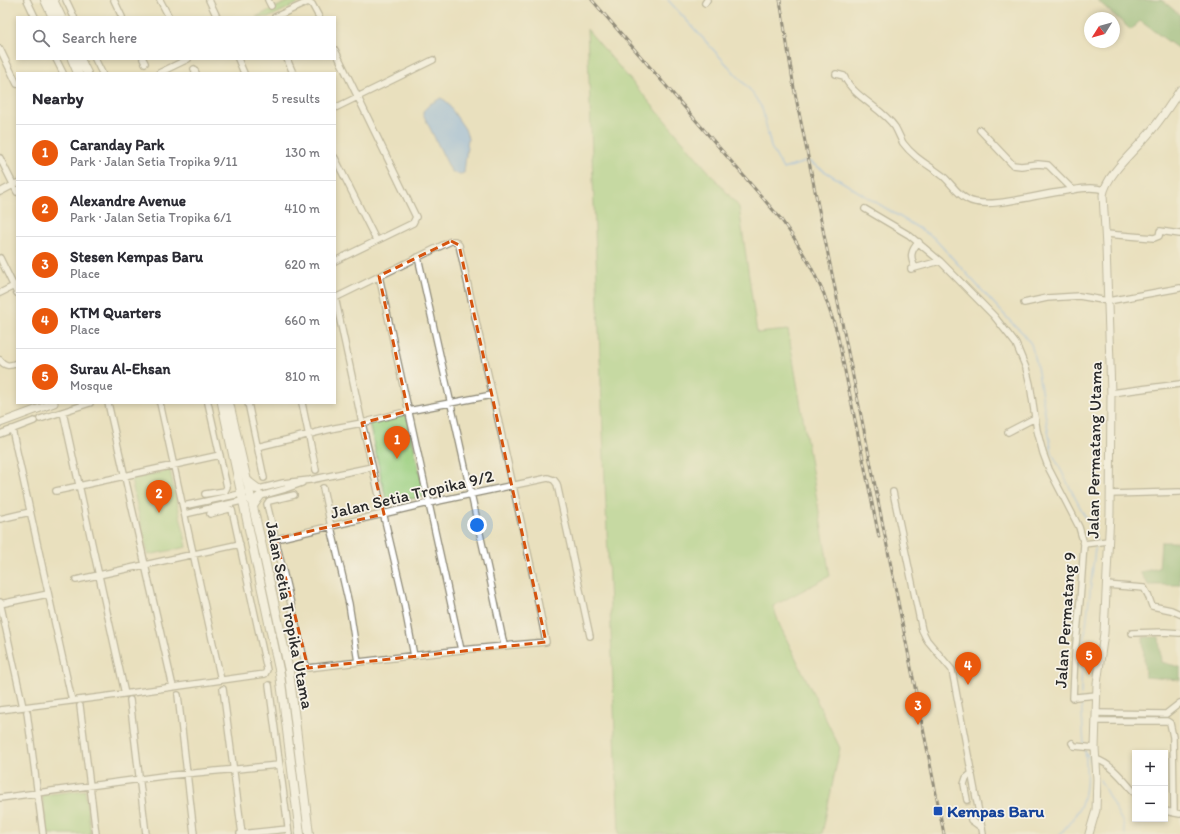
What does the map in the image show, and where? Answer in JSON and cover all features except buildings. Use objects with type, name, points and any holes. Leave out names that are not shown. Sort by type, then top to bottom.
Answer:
[{"type":"main road","points":[[45,0],[53,4],[60,16]]},
{"type":"main road","points":[[53,4],[53,16]]},
{"type":"main road","points":[[72,60],[78,72]]},
{"type":"main road","points":[[80,60],[86,72]]},
{"type":"main road","name":"Jalan Setia Tropika Utama","points":[[222,404],[280,674],[300,834]]},
{"type":"main road","name":"Jalan Setia Tropika Utama","points":[[229,404],[247,479],[254,496],[289,671],[309,834]]},
{"type":"street","points":[[27,0],[35,16]]},
{"type":"street","points":[[66,0],[74,16]]},
{"type":"street","points":[[114,0],[122,16]]},
{"type":"street","points":[[160,0],[168,16]]},
{"type":"street","points":[[209,0],[217,16]]},
{"type":"street","points":[[268,0],[271,6]]},
{"type":"street","points":[[277,16],[308,2],[312,4],[318,16]]},
{"type":"street","points":[[0,49],[16,82]]},
{"type":"street","points":[[336,52],[416,217],[413,223],[336,260]]},
{"type":"street","points":[[56,60],[62,72]]},
{"type":"street","points":[[96,60],[102,72]]},
{"type":"street","points":[[161,72],[186,60]]},
{"type":"street","points":[[238,60],[244,72]]},
{"type":"street","points":[[288,60],[294,72]]},
{"type":"street","points":[[336,108],[433,60]]},
{"type":"street","points":[[836,74],[844,76],[846,82],[852,90],[884,115],[895,127],[903,143],[912,153],[944,177],[956,191],[967,200],[978,203],[1000,203],[1096,187],[1104,190],[1124,161],[1152,131],[1180,90]]},
{"type":"street","points":[[980,130],[1013,165],[1048,165],[1073,190]]},
{"type":"street","points":[[0,158],[15,184],[0,192]]},
{"type":"street","points":[[336,160],[376,240]]},
{"type":"street","name":"Jalan Permatang Utama","points":[[1089,834],[1096,810],[1097,778],[1093,748],[1104,633],[1106,585],[1105,541],[1110,494],[1111,393],[1106,234],[1103,196],[1104,190]]},
{"type":"street","points":[[865,209],[919,242],[940,261],[994,316],[1016,344],[1026,368],[1030,384],[1043,453],[1049,469],[1079,527],[1086,544]]},
{"type":"street","points":[[1106,234],[1154,238],[1159,236],[1160,231],[1180,234]]},
{"type":"street","points":[[294,495],[269,501],[267,503],[305,663],[308,668],[461,650],[546,642],[542,616],[459,245],[455,241],[451,241],[336,297]]},
{"type":"street","points":[[919,242],[911,253],[913,269],[940,261]]},
{"type":"street","points":[[418,257],[472,494],[504,646]]},
{"type":"street","points":[[0,258],[15,285],[0,293]]},
{"type":"street","points":[[379,276],[461,650]]},
{"type":"street","points":[[1024,303],[1047,298],[1079,296],[1108,301],[1180,288]]},
{"type":"street","points":[[336,302],[362,423],[384,514],[414,656]]},
{"type":"street","points":[[0,361],[9,366],[16,363]]},
{"type":"street","points":[[1111,393],[1180,384]]},
{"type":"street","points":[[257,447],[408,411],[492,395]]},
{"type":"street","points":[[0,423],[51,404]]},
{"type":"street","points":[[0,434],[87,404]]},
{"type":"street","points":[[108,404],[173,687]]},
{"type":"street","points":[[160,404],[221,680]]},
{"type":"street","points":[[206,494],[225,491],[227,489],[208,404]]},
{"type":"street","points":[[248,404],[264,478]]},
{"type":"street","points":[[302,404],[316,470]]},
{"type":"street","points":[[63,412],[125,694]]},
{"type":"street","points":[[1008,432],[1036,418]]},
{"type":"street","points":[[12,429],[72,702]]},
{"type":"street","points":[[56,491],[220,454]]},
{"type":"street","points":[[254,496],[267,486],[310,480],[372,467]]},
{"type":"street","name":"Jalan Setia Tropika 9/2","points":[[276,539],[429,503],[548,478],[554,480],[557,484],[590,636]]},
{"type":"street","points":[[183,506],[218,499],[254,496],[269,493],[310,480]]},
{"type":"street","points":[[267,486],[269,493]]},
{"type":"street","points":[[323,488],[349,604],[358,662]]},
{"type":"street","points":[[894,492],[922,630],[927,640],[952,670],[983,831]]},
{"type":"street","points":[[1110,494],[1180,492]]},
{"type":"street","points":[[185,514],[219,506],[242,497]]},
{"type":"street","points":[[218,499],[219,506]]},
{"type":"street","points":[[0,710],[25,710],[96,698],[263,675],[267,670],[231,509],[210,514]]},
{"type":"street","points":[[0,519],[30,511]]},
{"type":"street","name":"Jalan Permatang 9","points":[[1097,695],[1074,698],[1075,654],[1086,544],[1105,541]]},
{"type":"street","points":[[76,580],[193,553],[240,544]]},
{"type":"street","points":[[1106,585],[1144,588],[1152,606],[1171,610],[1180,614]]},
{"type":"street","points":[[43,834],[25,710],[0,604],[48,594]]},
{"type":"street","points":[[1132,633],[1180,633]]},
{"type":"street","points":[[223,689],[241,834],[289,831],[269,685]]},
{"type":"street","points":[[178,695],[194,834]]},
{"type":"street","points":[[130,700],[146,834]]},
{"type":"street","points":[[1096,713],[1166,714],[1180,703]]},
{"type":"street","points":[[80,706],[96,834]]},
{"type":"street","points":[[1096,721],[1167,721],[1170,723],[1173,737],[1177,814]]},
{"type":"street","points":[[1074,745],[1093,748]]},
{"type":"street","points":[[1096,762],[1103,761],[1114,770],[1132,790]]},
{"type":"street","points":[[0,798],[233,768],[279,765]]},
{"type":"street","points":[[967,800],[964,784],[966,778],[972,774]]},
{"type":"street","points":[[970,813],[971,820],[983,831]]},
{"type":"highlighted area","points":[[451,241],[459,245],[546,642],[308,668],[276,539],[384,514],[362,423],[408,411],[379,276]]},
{"type":"green space","points":[[291,0],[305,0],[272,16],[258,16]]},
{"type":"green space","points":[[1097,0],[1162,0],[1180,15],[1180,50],[1140,21],[1131,30],[1120,20],[1120,12],[1111,12]]},
{"type":"green space","points":[[587,29],[739,207],[757,333],[788,330],[830,576],[773,606],[780,626],[840,748],[822,834],[619,834]]},
{"type":"green space","points":[[407,415],[425,496],[387,504],[369,423]]},
{"type":"green space","points":[[170,470],[187,547],[148,555],[131,479]]},
{"type":"green space","points":[[1161,542],[1180,542],[1180,585],[1148,585],[1140,572],[1159,568]]},
{"type":"green space","points":[[1143,637],[1159,637],[1161,662],[1180,667],[1180,680],[1145,677]]},
{"type":"green space","points":[[85,790],[91,834],[47,834],[42,795]]},
{"type":"water","points":[[441,98],[446,101],[465,129],[468,138],[464,173],[462,174],[451,171],[423,114],[423,111],[430,104]]},
{"type":"waterway","points":[[668,0],[751,91],[762,108],[771,147],[783,169],[808,161],[933,237],[1011,322],[1023,333],[1031,344],[1036,361],[1052,453],[1095,533],[1096,540],[1082,660],[1081,695]]},
{"type":"waterway","points":[[1081,699],[1084,745]]},
{"type":"waterway","points":[[1060,834],[1077,813],[1084,795],[1086,785],[1085,748]]},
{"type":"waterway","points":[[1085,752],[1089,757],[1093,768]]},
{"type":"waterway","points":[[1100,780],[1123,823],[1125,834]]},
{"type":"tunnel","points":[[967,800],[970,813]]},
{"type":"railway","points":[[592,0],[780,218],[810,265],[824,294],[837,332],[879,537]]},
{"type":"railway","points":[[780,0],[794,88],[944,834]]},
{"type":"place","name":"Caranday Park","points":[[397,459]]},
{"type":"place","name":"Alexandre Avenue","points":[[159,513]]},
{"type":"place","name":"Surau Al-Ehsan","points":[[1089,675]]},
{"type":"place","name":"KTM Quarters","points":[[968,685]]},
{"type":"place","name":"Stesen Kempas Baru","points":[[918,725]]},
{"type":"place","name":"Kempas Baru","points":[[938,811]]}]
